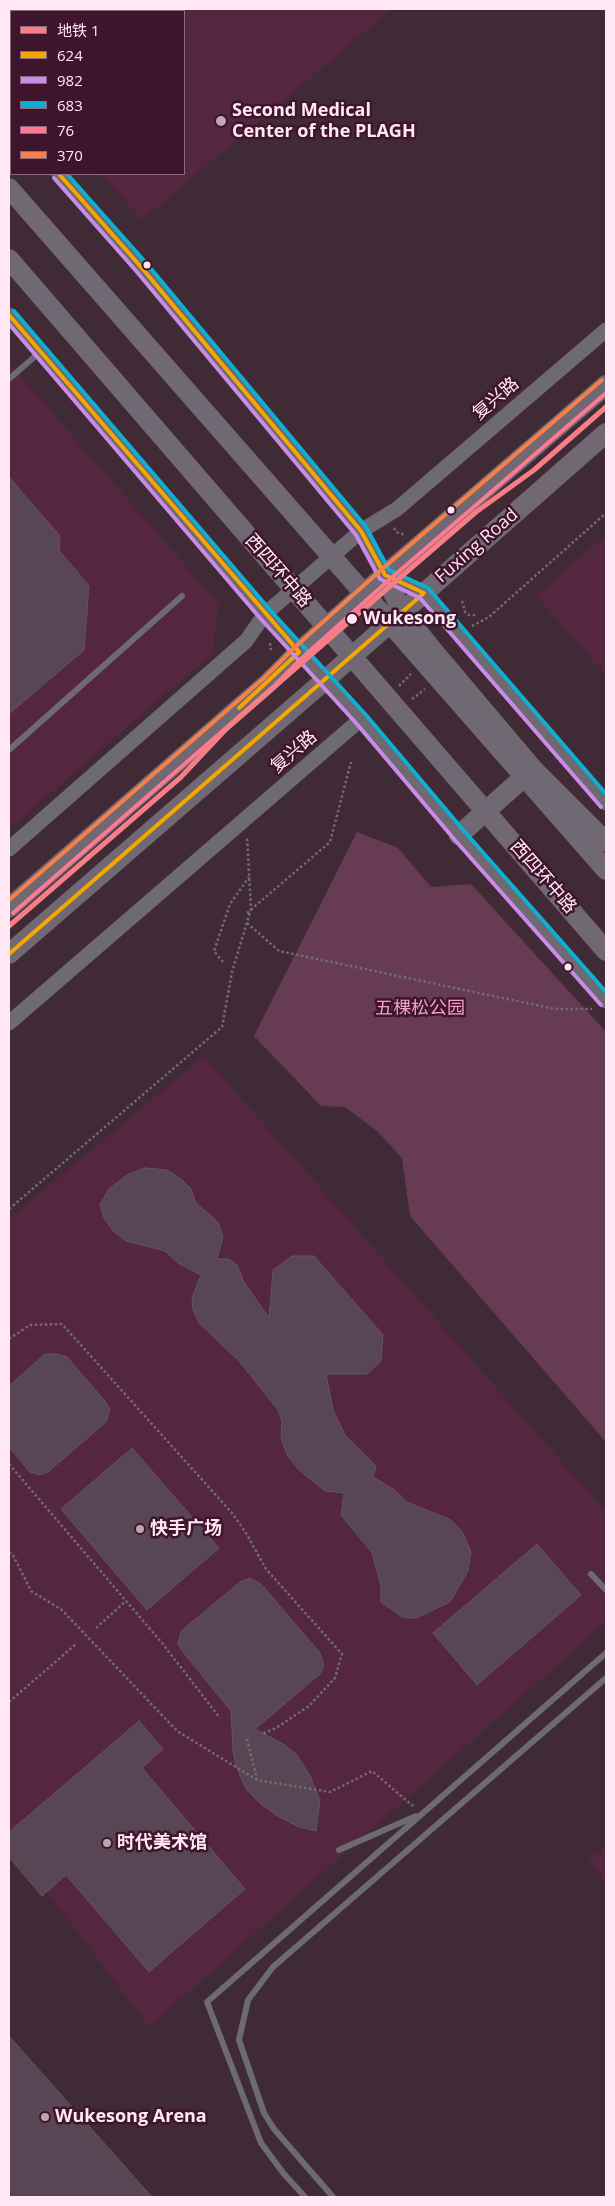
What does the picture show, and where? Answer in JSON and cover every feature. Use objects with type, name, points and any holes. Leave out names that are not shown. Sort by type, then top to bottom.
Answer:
[{"type":"highway","points":[[9,188],[606,870]]},
{"type":"highway","name":"西四环中路","points":[[9,259],[606,951]]},
{"type":"highway","points":[[9,908],[268,683],[299,652],[385,575],[606,385]]},
{"type":"highway","name":"Fuxing Road","points":[[9,954],[606,433]]},
{"type":"highway","points":[[385,575],[402,612],[533,769],[606,842]]},
{"type":"highway","points":[[459,835],[533,769]]},
{"type":"street","points":[[60,175],[142,268],[361,531],[385,575],[424,593],[606,803]]},
{"type":"street","name":"西四环中路","points":[[9,315],[265,614],[324,681],[361,719],[602,1005]]},
{"type":"street","name":"复兴路","points":[[265,614],[361,531],[396,509],[606,330]]},
{"type":"street","points":[[9,849],[246,641],[265,614]]},
{"type":"street","name":"复兴路","points":[[9,1023],[361,719]]},
{"type":"lane","points":[[9,379],[40,352]]},
{"type":"lane","points":[[9,750],[182,596]]},
{"type":"lane","points":[[591,1574],[606,1590]]},
{"type":"lane","points":[[305,2197],[284,2174],[261,2143],[207,2002],[606,1653]]},
{"type":"lane","points":[[333,2197],[274,2129],[264,2113],[239,2040],[248,2000],[274,1967],[606,1678]]},
{"type":"lane","points":[[339,1850],[422,1814]]},
{"type":"path","points":[[459,632],[489,617],[606,513]]},
{"type":"path","points":[[394,522],[396,532],[405,535]]},
{"type":"path","points":[[462,601],[466,612],[469,615],[476,615]]},
{"type":"path","points":[[266,640],[271,644],[271,650]]},
{"type":"path","points":[[398,686],[413,673]]},
{"type":"path","points":[[409,701],[430,685]]},
{"type":"path","points":[[246,913],[330,842],[351,762]]},
{"type":"path","points":[[9,1209],[222,1027],[232,972],[251,909],[246,819]]},
{"type":"path","points":[[222,962],[214,952],[230,904],[250,876]]},
{"type":"path","points":[[247,922],[279,951],[556,1009],[602,1005]]},
{"type":"path","points":[[9,1339],[30,1325],[62,1324],[232,1514],[246,1533],[266,1569],[342,1654],[335,1678],[309,1706],[276,1728],[262,1734]]},
{"type":"path","points":[[9,1464],[162,1643],[220,1718]]},
{"type":"path","points":[[9,1552],[13,1555],[31,1591],[62,1610],[177,1731],[257,1780],[330,1792],[372,1772],[422,1814]]},
{"type":"path","points":[[96,1628],[126,1601]]},
{"type":"path","points":[[9,1702],[76,1644]]},
{"type":"path","points":[[247,1739],[257,1780]]},
{"type":"shaded area","name":"Second Medical Center of the PLAGH","points":[[9,9],[392,9],[142,220],[103,175],[185,175],[185,10],[10,10],[10,68]]},
{"type":"shaded area","points":[[9,363],[219,604],[212,654],[9,829]]},
{"type":"shaded area","points":[[606,535],[606,676],[536,595]]},
{"type":"shaded area","points":[[204,1056],[606,1512],[606,1622],[149,2027],[9,1842],[9,1219]]},
{"type":"shaded area","points":[[606,1846],[606,1883],[588,1862]]},
{"type":"green space","name":"五棵松公园","points":[[357,832],[398,848],[431,887],[471,884],[606,1032],[606,1442],[410,1216],[402,1158],[377,1131],[345,1107],[321,1106],[254,1036]]},
{"type":"building","points":[[9,477],[60,536],[59,550],[89,586],[84,650],[9,714]]},
{"type":"building","points":[[145,1168],[167,1170],[191,1189],[196,1203],[218,1222],[223,1237],[217,1259],[229,1259],[237,1265],[244,1282],[269,1318],[273,1270],[292,1256],[314,1256],[383,1335],[381,1361],[367,1374],[326,1374],[333,1410],[345,1435],[376,1466],[373,1477],[395,1490],[407,1502],[451,1520],[463,1533],[471,1552],[468,1571],[450,1602],[416,1618],[402,1617],[381,1602],[381,1586],[372,1553],[341,1515],[344,1493],[325,1491],[299,1470],[288,1456],[281,1439],[282,1421],[278,1410],[239,1361],[199,1323],[193,1310],[192,1298],[201,1275],[178,1263],[165,1251],[126,1241],[113,1231],[104,1218],[100,1204],[109,1189],[127,1175]]},
{"type":"building","points":[[45,1354],[57,1354],[67,1357],[105,1401],[110,1410],[106,1422],[48,1472],[40,1475],[30,1472],[9,1447],[9,1386]]},
{"type":"building","name":"快手广场","points":[[132,1448],[219,1548],[147,1610],[61,1509]]},
{"type":"building","points":[[537,1544],[581,1595],[477,1685],[433,1633]]},
{"type":"building","points":[[250,1578],[261,1584],[320,1653],[324,1665],[320,1674],[255,1729],[285,1745],[297,1755],[310,1776],[320,1800],[316,1831],[299,1827],[279,1817],[262,1805],[246,1789],[236,1766],[233,1751],[231,1711],[178,1644],[181,1631],[240,1582]]},
{"type":"building","name":"时代美术馆","points":[[139,1721],[163,1749],[142,1768],[245,1889],[149,1972],[66,1875],[42,1896],[9,1857],[9,1832]]},
{"type":"building","name":"Wukesong Arena","points":[[9,2036],[152,2197],[9,2197]]},
{"type":"metro line","name":"1","points":[[9,926],[181,777],[227,728],[352,619],[476,512],[534,470],[606,407]]},
{"type":"transit line","name":"624","points":[[9,954],[424,593],[385,575],[361,531],[142,268],[60,175]]},
{"type":"transit line","name":"683","points":[[68,175],[147,264],[366,527],[389,570],[428,588],[606,794]]},
{"type":"transit line","name":"982","points":[[54,178],[137,272],[356,535],[380,579],[420,598],[601,807]]},
{"type":"transit line","name":"683","points":[[14,311],[270,610],[366,715],[464,831],[606,992]]},
{"type":"transit line","name":"624","points":[[9,315],[299,652],[239,708]]},
{"type":"transit line","name":"982","points":[[9,324],[260,618],[356,723],[454,839],[601,1005]]},
{"type":"transit line","name":"370","points":[[9,900],[264,678],[295,647],[381,570],[602,380]]},
{"type":"transit line","name":"76","points":[[13,913],[272,688],[303,657],[389,580],[606,393]]},
{"type":"place","name":"Second Medical Center of the PLAGH","points":[[221,121]]},
{"type":"place","name":"Wukesong","points":[[352,619]]},
{"type":"place","name":"快手广场","points":[[140,1529]]},
{"type":"place","name":"时代美术馆","points":[[107,1843]]},
{"type":"place","name":"Wukesong Arena","points":[[45,2117]]}]
